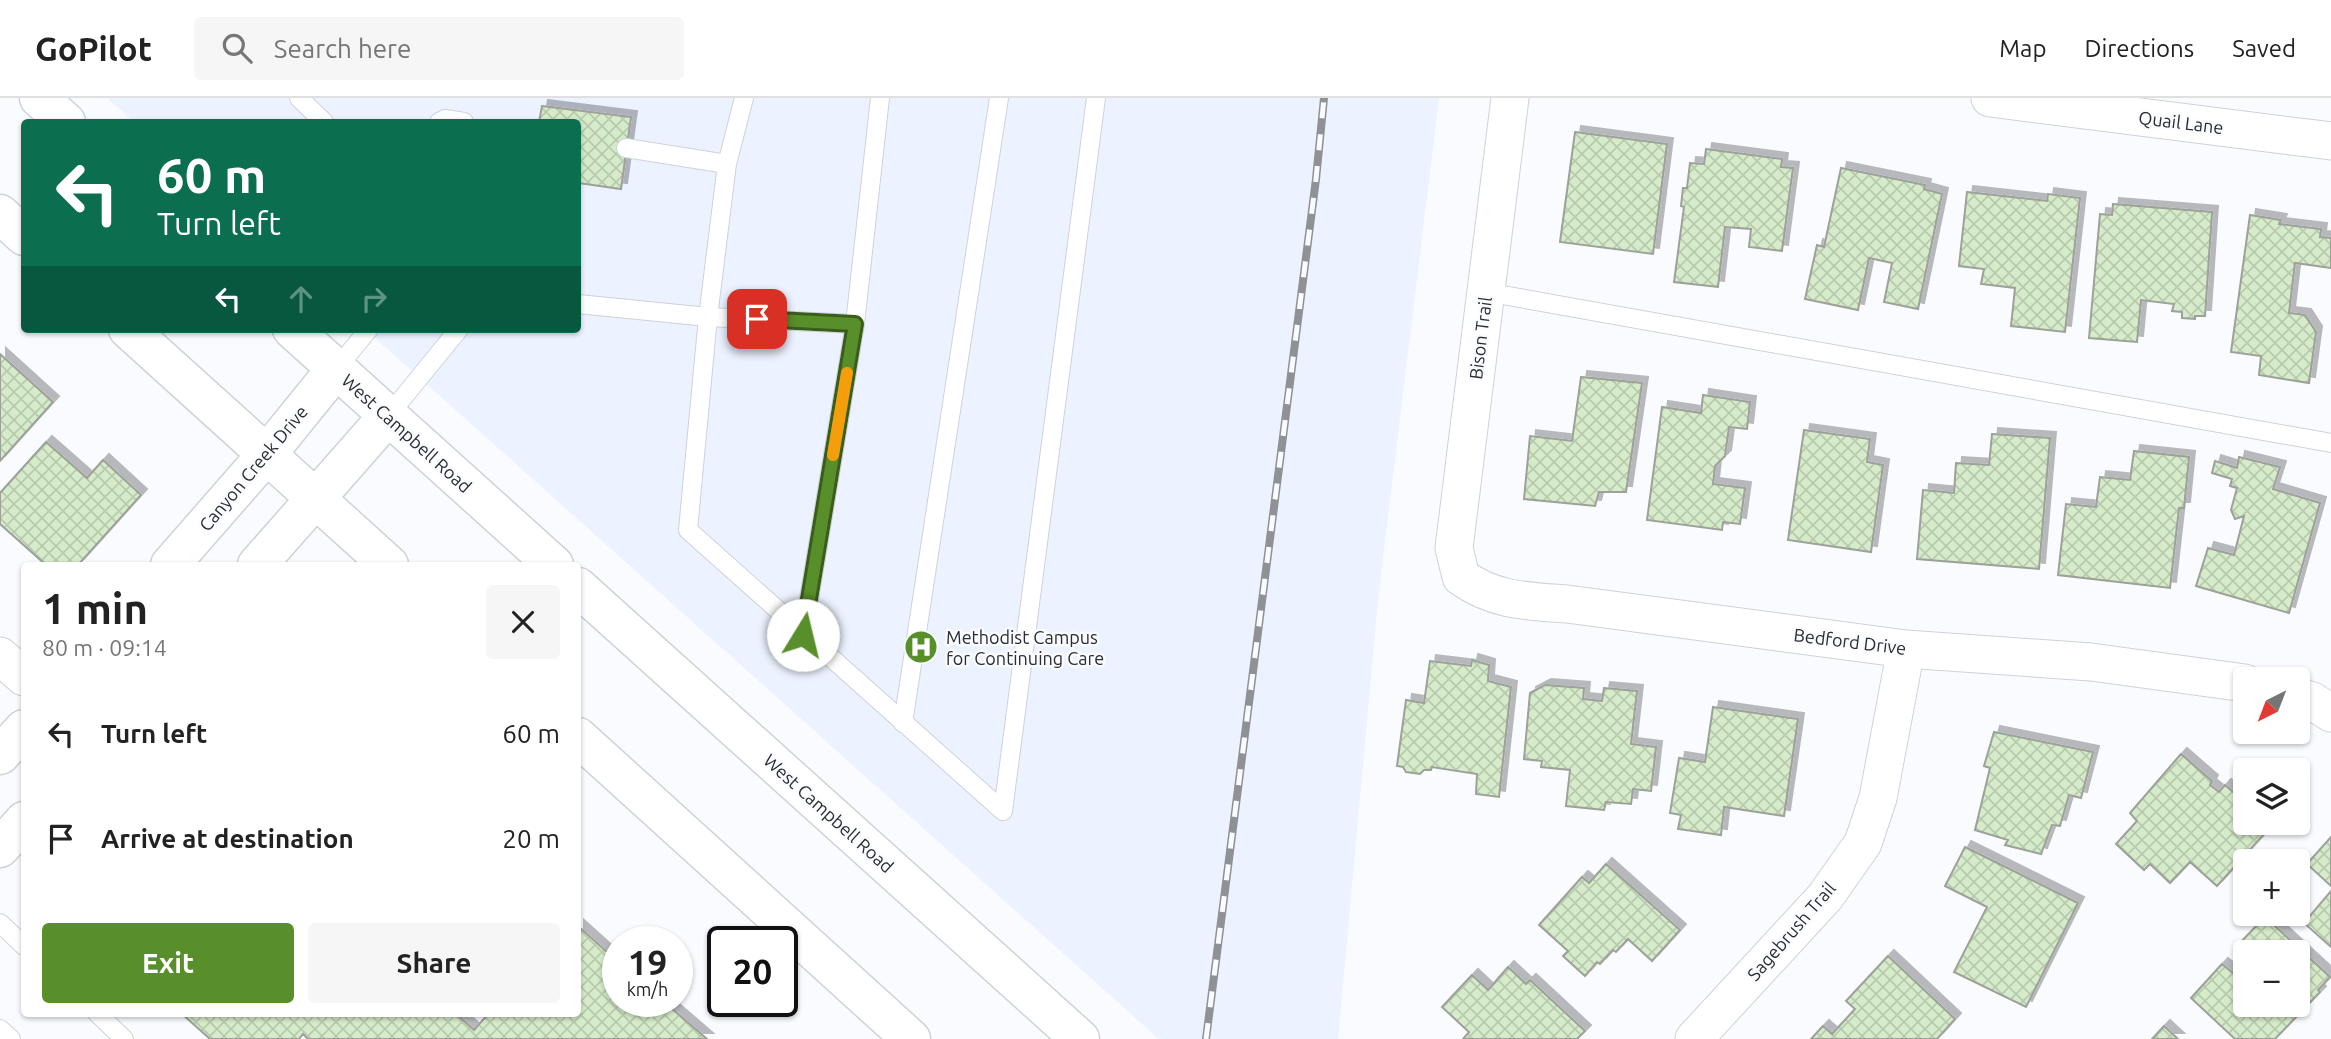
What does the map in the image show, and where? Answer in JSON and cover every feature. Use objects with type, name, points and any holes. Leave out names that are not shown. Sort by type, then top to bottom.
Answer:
[{"type":"main road","points":[[39,98],[63,119]]},
{"type":"main road","points":[[0,214],[21,233]]},
{"type":"main road","points":[[132,333],[386,562]]},
{"type":"main road","name":"West Campbell Road","points":[[296,333],[551,562]]},
{"type":"main road","name":"Canyon Creek Drive","points":[[173,562],[267,454],[336,369]]},
{"type":"main road","points":[[260,562],[388,416]]},
{"type":"main road","name":"West Campbell Road","points":[[581,590],[1080,1039]]},
{"type":"main road","points":[[0,755],[21,732]]},
{"type":"main road","points":[[581,740],[894,1034]]},
{"type":"main road","points":[[0,848],[21,824]]},
{"type":"street","name":"Bison Trail","points":[[1461,577],[1454,548],[1510,98]]},
{"type":"street","name":"Quail Lane","points":[[1990,98],[2331,141]]},
{"type":"street","name":"Bedford Drive","points":[[1461,577],[1478,589],[1516,601],[1567,604],[1906,649],[2091,662],[2233,681]]},
{"type":"street","name":"Sagebrush Trail","points":[[1694,1039],[1825,897],[1863,842],[1878,798],[1906,649]]},
{"type":"street","points":[[0,656],[21,674]]},
{"type":"street","points":[[2310,700],[2331,713]]},
{"type":"lane","points":[[299,98],[321,119]]},
{"type":"lane","points":[[744,98],[727,164],[708,317],[688,530],[1003,811],[1096,98]]},
{"type":"lane","points":[[803,635],[855,324],[880,98]]},
{"type":"lane","points":[[903,723],[999,98]]},
{"type":"lane","points":[[626,149],[727,164]]},
{"type":"lane","points":[[1486,292],[2331,443]]},
{"type":"lane","points":[[581,304],[708,317],[855,324]]},
{"type":"lane","points":[[336,369],[366,333]]},
{"type":"lane","points":[[388,416],[456,333]]},
{"type":"lane","points":[[0,923],[21,943]]},
{"type":"lane","points":[[101,1017],[124,1039]]},
{"type":"lane","points":[[0,1029],[10,1039]]},
{"type":"shaded area","name":"Methodist Campus for Continuing Care","points":[[107,98],[1439,98],[1378,599],[1338,1039],[1159,1039],[369,333],[581,333],[581,119],[131,119]]},
{"type":"building","points":[[542,106],[631,117],[621,189],[581,183],[581,119],[540,119]]},
{"type":"building","points":[[1575,132],[1667,144],[1653,254],[1560,242]]},
{"type":"building","points":[[1706,149],[1782,159],[1781,167],[1793,168],[1782,251],[1749,247],[1751,229],[1725,227],[1718,287],[1674,282],[1684,207],[1681,206],[1683,188],[1687,188],[1690,163],[1704,164]]},
{"type":"building","points":[[1841,168],[1925,185],[1924,189],[1942,194],[1918,309],[1884,302],[1892,263],[1869,258],[1858,310],[1805,299],[1817,245],[1824,247]]},
{"type":"building","points":[[1967,192],[2047,201],[2048,194],[2080,198],[2065,332],[2011,326],[2015,288],[1981,284],[1984,269],[1959,266]]},
{"type":"building","points":[[2113,204],[2212,212],[2205,316],[2195,316],[2195,319],[2182,318],[2182,312],[2172,311],[2174,304],[2141,300],[2137,342],[2089,338],[2100,214],[2112,215]]},
{"type":"building","points":[[2250,215],[2281,220],[2279,224],[2321,229],[2320,237],[2331,238],[2331,268],[2295,263],[2289,313],[2305,315],[2316,332],[2309,383],[2259,375],[2261,356],[2231,352]]},
{"type":"building","points":[[0,354],[53,402],[0,461]]},
{"type":"building","points":[[1581,377],[1642,383],[1626,492],[1599,492],[1595,506],[1524,499],[1530,436],[1572,441]]},
{"type":"building","points":[[1703,395],[1750,402],[1747,429],[1729,427],[1725,456],[1715,466],[1713,484],[1745,488],[1740,524],[1723,522],[1722,530],[1647,520],[1662,407],[1701,413]]},
{"type":"building","points":[[1804,430],[1870,439],[1867,462],[1883,465],[1871,552],[1788,540]]},
{"type":"building","points":[[1992,434],[2050,438],[2039,569],[1917,559],[1923,490],[1954,493],[1956,463],[1989,465]]},
{"type":"building","points":[[46,442],[87,478],[103,460],[141,495],[81,562],[43,562],[0,524],[0,493]]},
{"type":"building","points":[[2134,451],[2189,457],[2184,508],[2179,508],[2170,588],[2058,575],[2066,504],[2096,507],[2100,477],[2130,480]]},
{"type":"building","points":[[2239,457],[2280,467],[2273,489],[2320,503],[2289,613],[2196,586],[2208,548],[2234,555],[2244,516],[2235,519],[2231,510],[2237,488],[2230,486],[2232,479],[2212,473],[2215,461],[2237,468]]},
{"type":"building","points":[[1472,660],[1489,665],[1488,681],[1511,687],[1499,797],[1476,794],[1477,774],[1432,767],[1420,774],[1406,772],[1403,767],[1397,766],[1406,700],[1424,703],[1430,661],[1471,666]]},
{"type":"building","points":[[1545,685],[1584,688],[1583,699],[1602,701],[1604,688],[1637,691],[1631,744],[1656,747],[1651,791],[1633,789],[1631,804],[1606,802],[1604,810],[1566,806],[1570,770],[1541,767],[1542,761],[1524,759],[1530,693]]},
{"type":"building","points":[[1713,707],[1798,719],[1784,816],[1724,807],[1721,835],[1678,829],[1681,815],[1670,813],[1679,758],[1705,762]]},
{"type":"building","points":[[1994,732],[2093,752],[2081,798],[2069,795],[2060,826],[2052,825],[2041,854],[2005,845],[2008,840],[1975,830],[1990,768],[1984,766]]},
{"type":"building","points":[[2181,754],[2212,781],[2210,785],[2219,792],[2225,785],[2233,792],[2233,835],[2263,835],[2251,849],[2233,849],[2233,868],[2217,886],[2190,862],[2170,883],[2150,864],[2144,870],[2116,844],[2137,821],[2130,813]]},
{"type":"building","points":[[2331,837],[2331,886],[2310,867],[2310,861]]},
{"type":"building","points":[[1965,847],[2078,903],[2026,1007],[1954,972],[1987,907],[1945,886]]},
{"type":"building","points":[[1606,864],[1680,930],[1652,961],[1628,939],[1600,964],[1597,962],[1585,976],[1563,956],[1568,951],[1539,925],[1582,877],[1589,883]]},
{"type":"building","points":[[2331,891],[2331,947],[2307,926],[2310,926],[2310,916]]},
{"type":"building","points":[[2256,926],[2275,926],[2290,940],[2243,940]]},
{"type":"building","points":[[581,929],[602,948],[602,1017],[682,1017],[707,1039],[308,1039],[303,1034],[299,1039],[210,1039],[185,1017],[459,1017],[474,1030],[485,1017],[581,1017]]},
{"type":"building","points":[[1888,956],[1955,1019],[1937,1039],[1811,1039],[1823,1026],[1832,1034],[1855,1009],[1846,1001]]},
{"type":"building","points":[[2310,959],[2330,977],[2318,990],[2320,992],[2310,1002]]},
{"type":"building","points":[[2222,964],[2233,973],[2233,1017],[2296,1017],[2275,1039],[2235,1039],[2191,998]]},
{"type":"building","points":[[1508,967],[1526,984],[1530,980],[1585,1031],[1577,1039],[1463,1039],[1469,1032],[1442,1007],[1472,975],[1488,990]]},
{"type":"building","points":[[2164,1026],[2178,1039],[2152,1039]]},
{"type":"railway","points":[[1206,1039],[1316,179],[1324,98]]},
{"type":"slow traffic","points":[[833,455],[847,373]]},
{"type":"place","name":"Methodist Campus for Continuing Care","points":[[921,647]]},
{"type":"route","points":[[757,319],[855,324],[803,635]]}]
